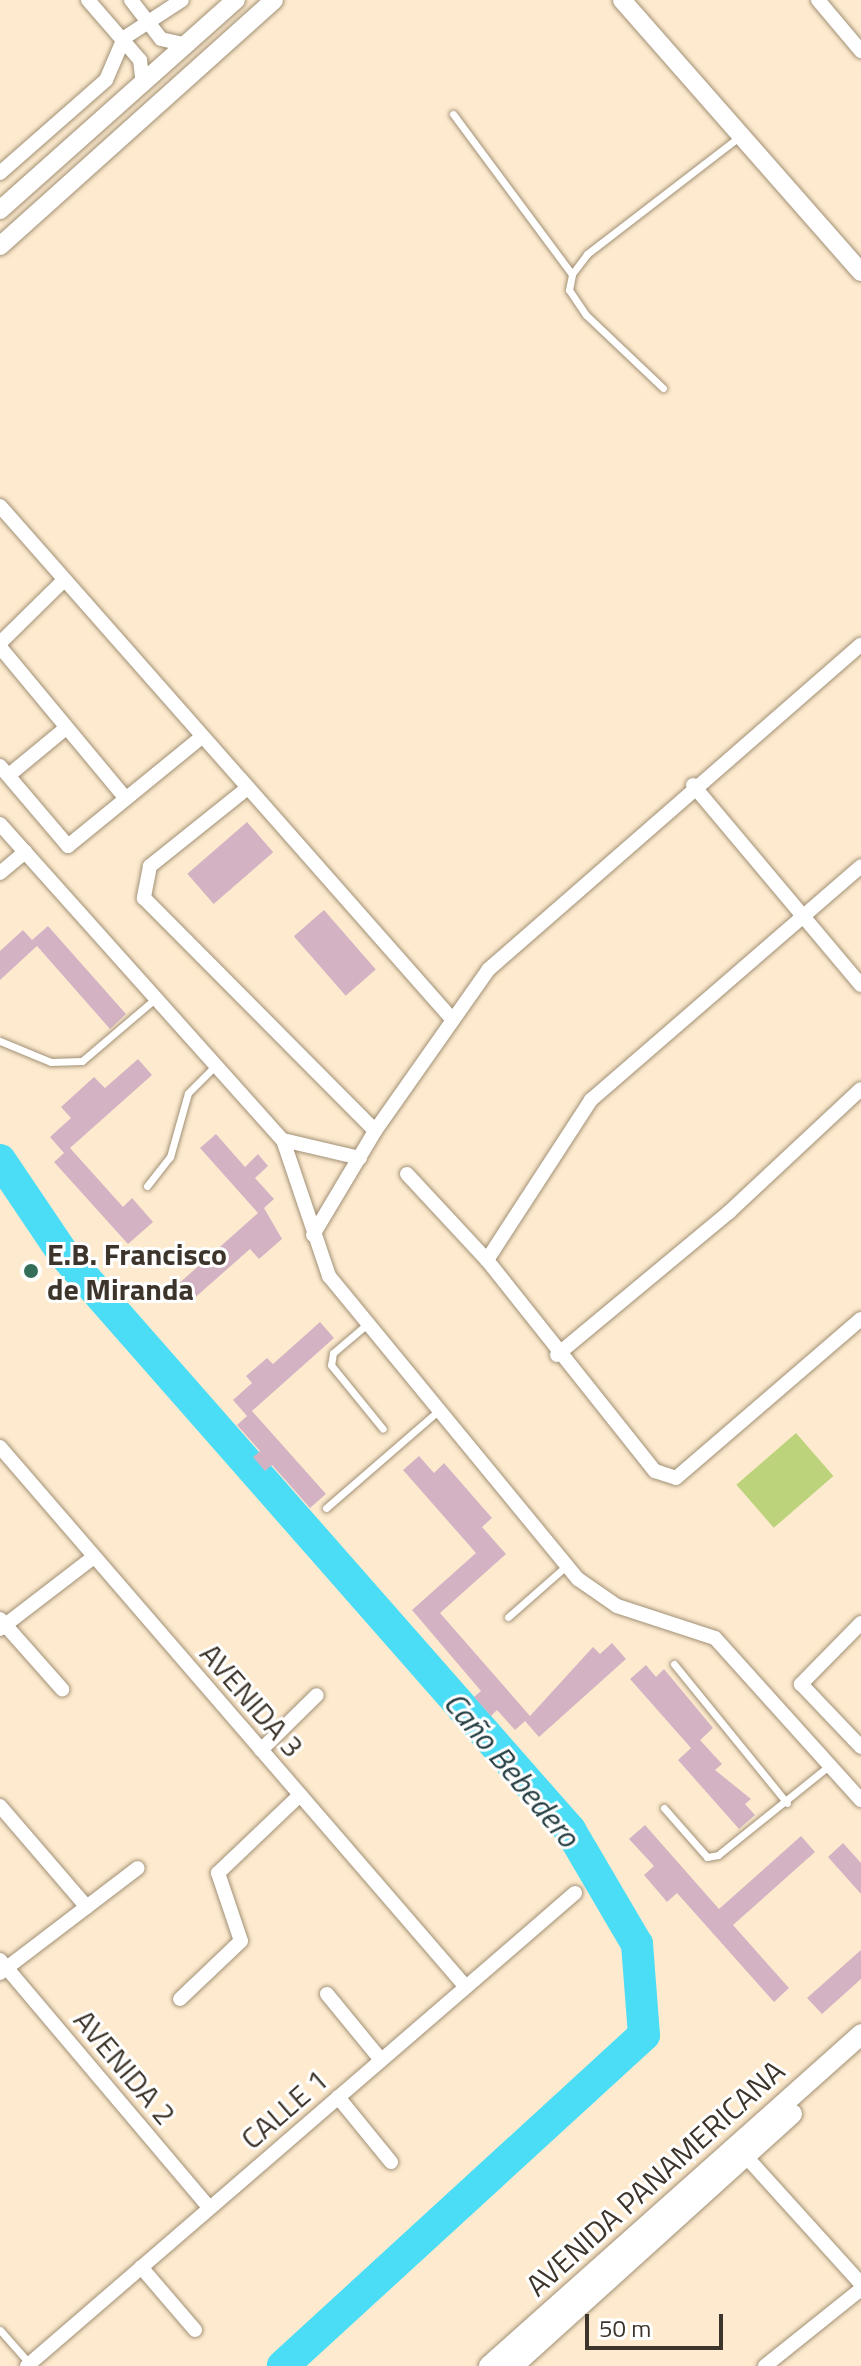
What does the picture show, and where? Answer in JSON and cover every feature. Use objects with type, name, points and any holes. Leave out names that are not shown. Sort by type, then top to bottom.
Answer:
[{"type":"main road","name":"AVENIDA PANAMERICANA","points":[[513,2366],[861,2034]]},
{"type":"main road","name":"AVENIDA PANAMERICANA","points":[[489,2366],[861,2052]]},
{"type":"street","points":[[88,0],[140,60],[143,83]]},
{"type":"street","points":[[131,0],[172,47],[186,45]]},
{"type":"street","points":[[0,173],[106,80],[124,38],[182,0]]},
{"type":"street","points":[[0,210],[236,0]]},
{"type":"street","points":[[0,246],[274,0]]},
{"type":"street","points":[[622,0],[861,272]]},
{"type":"street","points":[[818,0],[861,51]]},
{"type":"street","points":[[0,506],[199,739],[451,1018]]},
{"type":"street","points":[[62,582],[1,651],[126,799]]},
{"type":"street","points":[[313,1236],[375,1131],[451,1018],[489,969],[693,785],[861,645]]},
{"type":"street","points":[[66,728],[4,771],[68,846],[199,739]]},
{"type":"street","points":[[693,785],[861,985]]},
{"type":"street","points":[[245,790],[150,866],[144,898],[375,1131]]},
{"type":"street","points":[[0,824],[283,1140],[306,1191],[313,1236],[329,1276],[566,1566],[617,1606],[715,1638],[860,1798]]},
{"type":"street","points":[[0,873],[25,852]]},
{"type":"street","points":[[487,1260],[591,1100],[861,866]]},
{"type":"street","points":[[557,1355],[729,1212],[861,1089]]},
{"type":"street","points":[[283,1140],[360,1158]]},
{"type":"street","points":[[407,1174],[487,1260],[557,1355],[655,1471],[676,1478],[861,1319]]},
{"type":"street","name":"AVENIDA 3","points":[[0,1447],[466,1987]]},
{"type":"street","points":[[62,1689],[2,1624],[94,1557]]},
{"type":"street","points":[[861,1623],[801,1684],[861,1747]]},
{"type":"street","points":[[261,1750],[317,1695]]},
{"type":"street","points":[[180,1999],[241,1941],[218,1873],[300,1795]]},
{"type":"street","points":[[0,1806],[87,1907]]},
{"type":"street","points":[[2,1967],[138,1868]]},
{"type":"street","name":"CALLE 1","points":[[28,2365],[575,1893]]},
{"type":"street","name":"AVENIDA 2","points":[[2,1967],[209,2207]]},
{"type":"street","points":[[327,1994],[381,2060]]},
{"type":"street","points":[[338,2097],[391,2162]]},
{"type":"street","points":[[741,2151],[861,2286],[765,2366]]},
{"type":"street","points":[[141,2267],[195,2330]]},
{"type":"lane","points":[[453,114],[572,274]]},
{"type":"lane","points":[[663,388],[586,315],[569,290],[572,274],[587,254],[741,135]]},
{"type":"lane","points":[[0,1041],[51,1062],[82,1061],[156,998]]},
{"type":"lane","points":[[147,1186],[170,1157],[188,1093],[216,1065]]},
{"type":"lane","points":[[366,1325],[333,1353],[331,1365],[383,1429]]},
{"type":"lane","points":[[326,1508],[438,1411]]},
{"type":"lane","points":[[508,1617],[566,1566]]},
{"type":"lane","points":[[674,1664],[787,1803]]},
{"type":"lane","points":[[664,1808],[707,1857],[787,1803],[830,1765]]},
{"type":"lane","points":[[0,2330],[28,2365]]},
{"type":"green space","points":[[796,1433],[833,1476],[774,1528],[736,1485]]},
{"type":"building","points":[[247,822],[273,852],[214,904],[187,874]]},
{"type":"building","points":[[324,910],[376,970],[346,996],[294,936]]},
{"type":"building","points":[[48,926],[126,1014],[110,1029],[37,946],[0,980],[0,951],[23,930],[32,940]]},
{"type":"building","points":[[138,1059],[152,1075],[70,1148],[123,1207],[132,1198],[153,1222],[128,1244],[54,1162],[64,1153],[50,1137],[71,1118],[61,1107],[94,1077],[105,1088]]},
{"type":"building","points":[[216,1134],[245,1167],[258,1154],[268,1166],[255,1178],[274,1199],[264,1208],[282,1239],[259,1259],[250,1249],[190,1302],[176,1286],[258,1213],[200,1148]]},
{"type":"building","points":[[320,1322],[334,1338],[252,1411],[326,1494],[310,1508],[272,1465],[265,1471],[253,1457],[260,1451],[237,1425],[247,1416],[233,1400],[252,1383],[246,1376],[267,1358],[273,1364]]},
{"type":"building","points":[[419,1456],[434,1473],[444,1463],[492,1518],[482,1527],[506,1554],[440,1613],[530,1716],[593,1647],[600,1654],[612,1643],[626,1659],[539,1737],[525,1721],[515,1730],[497,1710],[491,1716],[474,1697],[481,1691],[412,1610],[476,1553],[403,1470]]},
{"type":"building","points":[[646,1665],[656,1677],[664,1669],[713,1728],[700,1740],[722,1764],[715,1770],[751,1799],[745,1804],[755,1815],[739,1829],[678,1760],[691,1748],[630,1679]]},
{"type":"building","points":[[645,1825],[719,1909],[801,1836],[815,1852],[733,1925],[789,1988],[774,2002],[677,1893],[667,1902],[644,1875],[654,1866],[629,1839]]},
{"type":"building","points":[[843,1843],[861,1863],[861,1894],[828,1857]]},
{"type":"building","points":[[861,1950],[861,1979],[822,2014],[807,1998]]},
{"type":"waterway","name":"Caño Bebedero","points":[[0,1160],[62,1252],[570,1830],[637,1944],[644,2035],[283,2366]]},
{"type":"place","name":"E.B. Francisco de Miranda","points":[[31,1271]]}]
